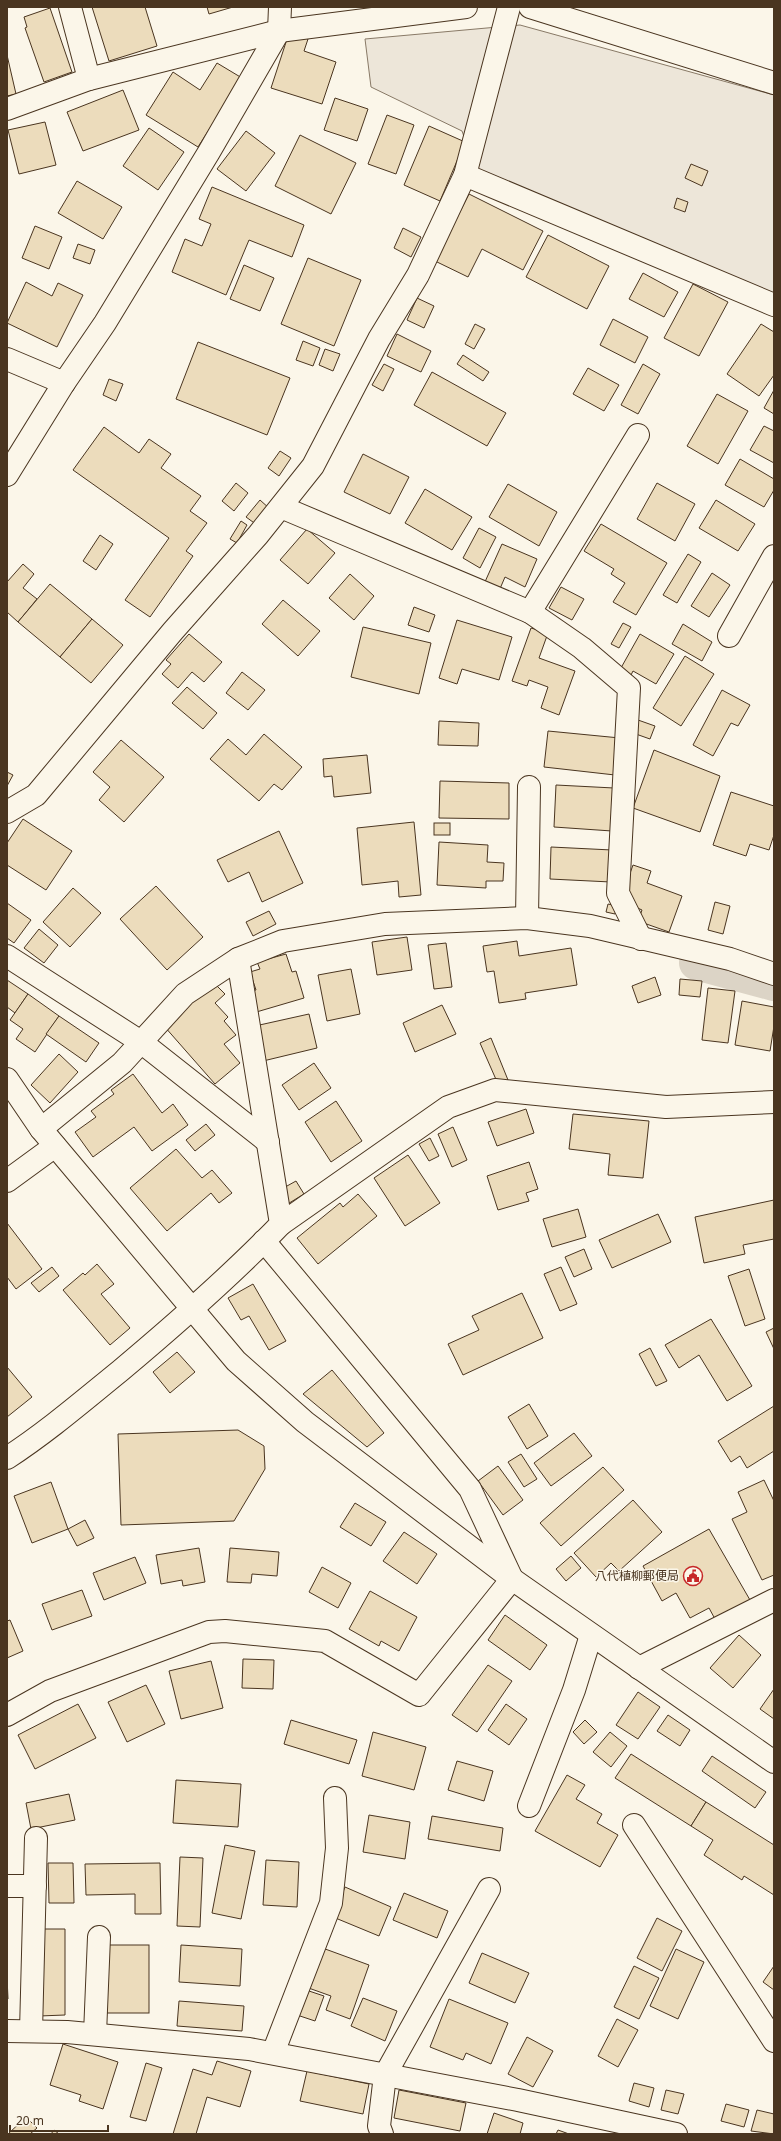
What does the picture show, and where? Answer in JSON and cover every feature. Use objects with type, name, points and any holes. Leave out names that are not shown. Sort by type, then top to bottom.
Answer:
[{"type":"street","points":[[70,7],[89,79]]},
{"type":"street","points":[[7,475],[64,383],[105,323],[279,31],[280,7]]},
{"type":"street","points":[[7,109],[89,79],[279,31],[466,7]]},
{"type":"street","points":[[7,812],[36,795],[173,631],[281,507],[313,466],[379,338],[418,275],[465,175],[509,7]]},
{"type":"street","points":[[530,7],[774,83]]},
{"type":"street","points":[[465,175],[774,305]]},
{"type":"street","points":[[7,359],[64,383]]},
{"type":"street","points":[[530,612],[638,435]]},
{"type":"street","points":[[281,507],[530,612],[582,648],[629,688],[618,893],[641,939]]},
{"type":"street","points":[[729,636],[774,556]]},
{"type":"street","points":[[527,918],[529,787]]},
{"type":"street","points":[[42,1129],[122,1063],[185,994],[238,959],[283,941],[386,924],[527,918],[590,926],[730,960],[774,974]]},
{"type":"street","points":[[7,956],[141,1042],[268,1142]]},
{"type":"street","points":[[238,959],[281,1224]]},
{"type":"street","points":[[7,1079],[55,1146],[194,1308],[236,1361],[305,1422],[512,1579],[774,1762]]},
{"type":"street","points":[[7,1458],[44,1434],[194,1308],[281,1224],[448,1107],[495,1090],[666,1107],[774,1102]]},
{"type":"street","points":[[7,1181],[55,1146]]},
{"type":"street","points":[[264,1241],[470,1489],[512,1579]]},
{"type":"street","points":[[7,1715],[50,1691],[209,1632],[225,1631],[325,1641],[419,1695],[512,1579]]},
{"type":"street","points":[[639,1668],[774,1600]]},
{"type":"street","points":[[529,1806],[574,1690],[591,1635]]},
{"type":"street","points":[[273,2054],[331,1903],[337,1848],[335,1798]]},
{"type":"street","points":[[634,1825],[774,2042]]},
{"type":"street","points":[[31,2031],[36,1838]]},
{"type":"street","points":[[7,1886],[35,1886]]},
{"type":"street","points":[[382,2134],[379,2126],[385,2075],[489,1889]]},
{"type":"street","points":[[95,2034],[99,1937]]},
{"type":"street","points":[[7,2031],[95,2034],[249,2049],[518,2100],[676,2134]]},
{"type":"shaded area","points":[[520,25],[774,95],[774,297],[477,173],[462,131],[371,87],[365,39]]},
{"type":"building","points":[[92,7],[145,7],[157,46],[109,61]]},
{"type":"building","points":[[207,7],[233,7],[209,14]]},
{"type":"building","points":[[50,8],[72,72],[44,82],[25,28],[27,27],[24,17]]},
{"type":"building","points":[[289,33],[308,39],[304,51],[336,62],[322,104],[271,88]]},
{"type":"building","points":[[7,55],[16,94],[7,96]]},
{"type":"building","points":[[217,63],[242,78],[198,147],[146,115],[173,72],[200,90]]},
{"type":"building","points":[[123,90],[139,130],[83,151],[67,112]]},
{"type":"building","points":[[335,98],[368,109],[357,141],[324,130]]},
{"type":"building","points":[[387,115],[414,125],[396,174],[368,164]]},
{"type":"building","points":[[45,122],[56,165],[19,174],[8,130]]},
{"type":"building","points":[[429,126],[465,142],[440,201],[404,185]]},
{"type":"building","points":[[149,128],[184,152],[158,190],[123,166]]},
{"type":"building","points":[[246,131],[275,153],[246,191],[217,169]]},
{"type":"building","points":[[300,135],[356,163],[331,214],[275,186]]},
{"type":"building","points":[[691,164],[708,171],[702,186],[685,178]]},
{"type":"building","points":[[77,181],[122,207],[103,239],[58,213]]},
{"type":"building","points":[[212,187],[304,225],[292,257],[249,240],[226,295],[172,272],[185,239],[202,246],[211,224],[199,219]]},
{"type":"building","points":[[469,194],[543,231],[523,270],[482,249],[468,277],[435,261]]},
{"type":"building","points":[[677,198],[688,202],[685,212],[674,208]]},
{"type":"building","points":[[35,226],[62,237],[49,269],[22,258]]},
{"type":"building","points":[[403,228],[421,237],[411,257],[394,248]]},
{"type":"building","points":[[548,235],[609,266],[587,309],[526,277]]},
{"type":"building","points":[[78,244],[95,250],[90,264],[73,258]]},
{"type":"building","points":[[308,258],[361,280],[334,346],[281,324]]},
{"type":"building","points":[[244,265],[274,278],[260,311],[230,299]]},
{"type":"building","points":[[643,273],[678,292],[664,317],[629,299]]},
{"type":"building","points":[[26,282],[52,296],[58,283],[83,295],[57,347],[7,323]]},
{"type":"building","points":[[693,284],[728,302],[699,356],[664,338]]},
{"type":"building","points":[[417,298],[434,306],[424,328],[407,320]]},
{"type":"building","points":[[613,319],[648,337],[635,363],[600,345]]},
{"type":"building","points":[[475,324],[485,329],[474,349],[465,344]]},
{"type":"building","points":[[761,324],[774,332],[774,375],[759,396],[727,374]]},
{"type":"building","points":[[397,334],[431,351],[421,372],[387,356]]},
{"type":"building","points":[[303,341],[320,348],[313,366],[296,360]]},
{"type":"building","points":[[198,342],[290,378],[267,435],[176,399]]},
{"type":"building","points":[[325,349],[340,354],[333,371],[319,365]]},
{"type":"building","points":[[463,355],[489,372],[483,381],[457,364]]},
{"type":"building","points":[[384,364],[394,369],[383,391],[372,385]]},
{"type":"building","points":[[643,364],[660,374],[638,414],[621,405]]},
{"type":"building","points":[[588,368],[619,385],[604,411],[573,394]]},
{"type":"building","points":[[432,372],[506,413],[487,446],[414,405]]},
{"type":"building","points":[[109,379],[123,384],[116,401],[103,395]]},
{"type":"building","points":[[774,390],[774,414],[764,408]]},
{"type":"building","points":[[717,394],[748,411],[718,464],[687,446]]},
{"type":"building","points":[[764,426],[774,431],[774,463],[750,450]]},
{"type":"building","points":[[104,427],[139,453],[149,439],[171,454],[161,468],[201,496],[190,511],[207,523],[186,551],[193,556],[150,617],[125,600],[169,538],[73,470]]},
{"type":"building","points":[[280,451],[291,458],[279,476],[268,468]]},
{"type":"building","points":[[363,454],[409,477],[390,514],[344,492]]},
{"type":"building","points":[[740,459],[774,479],[774,490],[764,507],[725,485]]},
{"type":"building","points":[[236,483],[248,493],[234,511],[222,501]]},
{"type":"building","points":[[657,483],[695,504],[675,541],[637,519]]},
{"type":"building","points":[[508,484],[557,512],[539,546],[489,517]]},
{"type":"building","points":[[425,489],[472,517],[452,550],[405,523]]},
{"type":"building","points":[[260,500],[270,509],[257,525],[246,517]]},
{"type":"building","points":[[716,500],[755,524],[738,551],[699,528]]},
{"type":"building","points":[[241,521],[247,525],[237,543],[230,539]]},
{"type":"building","points":[[601,524],[667,563],[636,615],[613,602],[625,583],[611,574],[614,569],[584,551]]},
{"type":"building","points":[[479,528],[496,537],[480,568],[463,558]]},
{"type":"building","points":[[307,529],[335,553],[308,584],[280,560]]},
{"type":"building","points":[[100,535],[113,544],[96,570],[83,561]]},
{"type":"building","points":[[502,544],[537,559],[525,587],[505,577],[499,591],[484,584]]},
{"type":"building","points":[[688,554],[701,562],[677,603],[663,595]]},
{"type":"building","points":[[23,564],[34,574],[23,588],[37,599],[18,622],[7,612],[7,582]]},
{"type":"building","points":[[712,573],[730,585],[709,617],[691,606]]},
{"type":"building","points":[[350,574],[374,596],[354,620],[329,598]]},
{"type":"building","points":[[50,584],[92,619],[60,657],[18,622]]},
{"type":"building","points":[[561,587],[584,599],[572,620],[549,608]]},
{"type":"building","points":[[283,600],[320,631],[298,656],[262,624]]},
{"type":"building","points":[[414,607],[435,615],[429,632],[408,625]]},
{"type":"building","points":[[92,619],[123,645],[91,683],[60,657]]},
{"type":"building","points":[[457,620],[512,637],[499,680],[462,669],[457,684],[439,678]]},
{"type":"building","points":[[623,623],[631,627],[619,648],[611,644]]},
{"type":"building","points":[[683,624],[712,642],[702,661],[672,644]]},
{"type":"building","points":[[363,627],[431,643],[419,694],[351,677]]},
{"type":"building","points":[[531,628],[548,633],[539,658],[575,671],[559,715],[541,708],[548,687],[529,680],[527,686],[512,681]]},
{"type":"building","points":[[189,634],[222,662],[204,682],[192,672],[178,688],[162,674],[171,664],[166,660]]},
{"type":"building","points":[[640,634],[674,654],[656,684],[633,671],[628,681],[617,675]]},
{"type":"building","points":[[685,656],[714,674],[681,726],[653,708]]},
{"type":"building","points":[[242,672],[265,690],[248,710],[226,693]]},
{"type":"building","points":[[187,687],[217,713],[203,729],[172,703]]},
{"type":"building","points":[[722,690],[750,705],[738,726],[731,723],[713,756],[693,745]]},
{"type":"building","points":[[638,720],[655,726],[650,739],[633,733]]},
{"type":"building","points":[[439,721],[479,723],[478,746],[438,745]]},
{"type":"building","points":[[548,731],[620,738],[615,775],[544,767]]},
{"type":"building","points":[[264,734],[302,767],[282,790],[274,784],[259,801],[210,759],[228,739],[246,755]]},
{"type":"building","points":[[121,740],[164,777],[124,822],[99,800],[110,787],[93,772]]},
{"type":"building","points":[[654,750],[720,776],[700,832],[633,808]]},
{"type":"building","points":[[367,755],[371,793],[334,797],[332,776],[324,777],[323,759]]},
{"type":"building","points":[[7,772],[13,775],[7,786]]},
{"type":"building","points":[[440,781],[509,783],[509,819],[439,818]]},
{"type":"building","points":[[556,785],[614,788],[612,831],[554,827]]},
{"type":"building","points":[[731,792],[774,806],[774,835],[769,850],[750,844],[746,856],[713,845]]},
{"type":"building","points":[[23,819],[72,851],[46,890],[7,865],[7,843]]},
{"type":"building","points":[[414,822],[421,895],[399,897],[398,881],[362,885],[357,828]]},
{"type":"building","points":[[434,823],[450,823],[450,835],[434,835]]},
{"type":"building","points":[[279,831],[303,883],[262,902],[249,872],[228,882],[217,860]]},
{"type":"building","points":[[439,842],[488,845],[487,862],[504,863],[503,881],[486,881],[486,888],[437,885]]},
{"type":"building","points":[[551,847],[612,850],[611,882],[550,879]]},
{"type":"building","points":[[633,865],[651,871],[647,883],[682,896],[669,932],[638,921],[642,910],[631,905],[628,879]]},
{"type":"building","points":[[156,886],[203,937],[167,970],[120,919]]},
{"type":"building","points":[[73,888],[101,913],[70,947],[43,922]]},
{"type":"building","points":[[715,902],[730,906],[723,934],[708,930]]},
{"type":"building","points":[[7,903],[31,920],[14,943],[7,938]]},
{"type":"building","points":[[608,904],[617,906],[615,914],[606,912]]},
{"type":"building","points":[[269,911],[276,924],[253,936],[246,922]]},
{"type":"building","points":[[39,929],[58,945],[44,963],[24,948]]},
{"type":"building","points":[[407,937],[412,970],[377,975],[372,942]]},
{"type":"building","points":[[517,941],[519,956],[571,948],[577,985],[525,993],[526,999],[499,1003],[494,971],[487,972],[483,946]]},
{"type":"building","points":[[446,943],[452,987],[434,989],[428,945]]},
{"type":"building","points":[[286,954],[292,972],[296,971],[304,998],[253,1013],[247,992],[256,990],[250,972],[260,969],[257,962]]},
{"type":"building","points":[[351,969],[360,1014],[327,1021],[318,975]]},
{"type":"building","points":[[655,977],[661,995],[638,1003],[632,986]]},
{"type":"building","points":[[680,979],[702,981],[700,997],[679,995]]},
{"type":"building","points":[[7,980],[28,994],[15,1013],[7,1007]]},
{"type":"building","points":[[214,983],[225,994],[215,1003],[228,1017],[224,1021],[236,1035],[224,1044],[240,1063],[215,1084],[164,1026]]},
{"type":"building","points":[[708,988],[735,991],[728,1043],[702,1040]]},
{"type":"building","points":[[28,994],[59,1016],[35,1052],[16,1039],[23,1029],[10,1020]]},
{"type":"building","points":[[742,1001],[774,1007],[774,1026],[770,1051],[735,1045]]},
{"type":"building","points":[[442,1005],[456,1034],[415,1052],[403,1023]]},
{"type":"building","points":[[309,1014],[317,1048],[263,1061],[255,1026]]},
{"type":"building","points":[[59,1016],[99,1043],[86,1062],[46,1034]]},
{"type":"building","points":[[491,1038],[508,1080],[498,1084],[480,1043]]},
{"type":"building","points":[[59,1054],[78,1072],[50,1103],[31,1085]]},
{"type":"building","points":[[314,1063],[331,1088],[299,1110],[282,1085]]},
{"type":"building","points":[[133,1074],[162,1113],[173,1104],[188,1125],[152,1151],[134,1127],[93,1157],[75,1132],[96,1117],[91,1111],[114,1094],[111,1090]]},
{"type":"building","points":[[336,1101],[362,1141],[331,1162],[305,1122]]},
{"type":"building","points":[[526,1109],[534,1133],[497,1146],[488,1122]]},
{"type":"building","points":[[573,1114],[649,1121],[643,1178],[608,1175],[610,1154],[569,1149]]},
{"type":"building","points":[[206,1124],[215,1135],[195,1151],[186,1140]]},
{"type":"building","points":[[453,1127],[467,1160],[452,1167],[438,1134]]},
{"type":"building","points":[[430,1138],[439,1156],[429,1161],[419,1144]]},
{"type":"building","points":[[176,1149],[202,1178],[212,1170],[232,1193],[219,1203],[211,1193],[167,1231],[130,1188]]},
{"type":"building","points":[[408,1155],[440,1203],[405,1226],[374,1178]]},
{"type":"building","points":[[529,1162],[538,1189],[526,1193],[529,1201],[498,1210],[487,1176]]},
{"type":"building","points":[[296,1181],[304,1194],[286,1205],[278,1191]]},
{"type":"building","points":[[358,1194],[377,1216],[318,1264],[297,1238],[340,1203],[343,1207]]},
{"type":"building","points":[[774,1200],[774,1239],[743,1245],[745,1254],[704,1263],[695,1217]]},
{"type":"building","points":[[578,1209],[586,1237],[552,1247],[543,1219]]},
{"type":"building","points":[[658,1214],[671,1242],[612,1268],[599,1240]]},
{"type":"building","points":[[7,1223],[42,1269],[16,1289],[7,1277]]},
{"type":"building","points":[[584,1249],[592,1269],[574,1277],[565,1257]]},
{"type":"building","points":[[97,1264],[114,1284],[101,1294],[130,1328],[110,1345],[63,1290],[83,1273],[85,1275]]},
{"type":"building","points":[[52,1267],[59,1276],[39,1292],[31,1283]]},
{"type":"building","points":[[561,1267],[577,1304],[560,1311],[544,1274]]},
{"type":"building","points":[[749,1269],[765,1319],[745,1326],[728,1276]]},
{"type":"building","points":[[253,1284],[286,1341],[269,1350],[249,1316],[241,1320],[228,1298]]},
{"type":"building","points":[[522,1293],[543,1338],[463,1375],[448,1344],[479,1330],[472,1316]]},
{"type":"building","points":[[711,1319],[752,1386],[727,1401],[699,1355],[679,1368],[665,1345]]},
{"type":"building","points":[[774,1328],[774,1349],[766,1332]]},
{"type":"building","points":[[650,1348],[667,1381],[656,1386],[639,1354]]},
{"type":"building","points":[[177,1352],[195,1372],[170,1393],[153,1372]]},
{"type":"building","points":[[7,1367],[32,1397],[7,1417]]},
{"type":"building","points":[[332,1370],[384,1433],[367,1447],[303,1394]]},
{"type":"building","points":[[529,1404],[548,1436],[527,1449],[508,1417]]},
{"type":"building","points":[[774,1406],[774,1451],[747,1468],[740,1456],[731,1462],[718,1441]]},
{"type":"building","points":[[238,1430],[264,1446],[265,1469],[234,1521],[121,1525],[118,1434]]},
{"type":"building","points":[[574,1433],[592,1456],[551,1486],[534,1463]]},
{"type":"building","points":[[521,1454],[537,1479],[524,1487],[508,1462]]},
{"type":"building","points":[[498,1466],[523,1500],[503,1515],[478,1481]]},
{"type":"building","points":[[603,1467],[624,1490],[561,1546],[540,1523]]},
{"type":"building","points":[[764,1480],[774,1501],[774,1575],[762,1580],[732,1519],[747,1512],[738,1492]]},
{"type":"building","points":[[51,1482],[68,1529],[32,1543],[14,1496]]},
{"type":"building","points":[[633,1500],[662,1532],[619,1571],[611,1563],[596,1577],[574,1553]]},
{"type":"building","points":[[355,1503],[386,1522],[371,1546],[340,1527]]},
{"type":"building","points":[[85,1520],[94,1538],[77,1546],[68,1529]]},
{"type":"building","points":[[709,1529],[750,1600],[715,1619],[709,1608],[690,1618],[676,1593],[662,1601],[643,1566]]},
{"type":"building","points":[[404,1532],[437,1554],[417,1584],[383,1561]]},
{"type":"building","points":[[199,1548],[205,1582],[183,1586],[182,1580],[161,1584],[156,1555]]},
{"type":"building","points":[[230,1548],[279,1552],[277,1576],[252,1574],[251,1583],[227,1582]]},
{"type":"building","points":[[571,1556],[581,1568],[566,1581],[556,1569]]},
{"type":"building","points":[[135,1557],[146,1583],[104,1600],[93,1573]]},
{"type":"building","points":[[322,1567],[351,1583],[338,1608],[309,1592]]},
{"type":"building","points":[[82,1590],[92,1616],[52,1630],[42,1604]]},
{"type":"building","points":[[370,1591],[417,1617],[399,1651],[381,1641],[379,1646],[349,1629]]},
{"type":"building","points":[[505,1615],[547,1645],[530,1670],[488,1640]]},
{"type":"building","points":[[10,1620],[23,1651],[7,1658],[7,1621]]},
{"type":"building","points":[[739,1635],[761,1655],[733,1688],[710,1668]]},
{"type":"building","points":[[243,1659],[274,1660],[273,1689],[242,1688]]},
{"type":"building","points":[[211,1661],[223,1708],[181,1719],[169,1671]]},
{"type":"building","points":[[488,1665],[512,1681],[477,1732],[452,1715]]},
{"type":"building","points":[[146,1685],[165,1724],[127,1742],[108,1702]]},
{"type":"building","points":[[774,1689],[774,1719],[760,1709]]},
{"type":"building","points":[[638,1692],[660,1707],[638,1739],[616,1725]]},
{"type":"building","points":[[78,1704],[96,1738],[35,1769],[18,1735]]},
{"type":"building","points":[[506,1704],[527,1719],[509,1745],[488,1730]]},
{"type":"building","points":[[668,1715],[690,1730],[680,1746],[657,1731]]},
{"type":"building","points":[[291,1720],[357,1740],[349,1764],[284,1744]]},
{"type":"building","points":[[585,1720],[597,1732],[584,1744],[573,1732]]},
{"type":"building","points":[[373,1732],[426,1747],[414,1790],[362,1776]]},
{"type":"building","points":[[610,1732],[627,1746],[611,1767],[593,1752]]},
{"type":"building","points":[[631,1754],[706,1802],[691,1826],[615,1778]]},
{"type":"building","points":[[712,1756],[766,1792],[755,1808],[702,1771]]},
{"type":"building","points":[[457,1761],[493,1771],[484,1801],[448,1790]]},
{"type":"building","points":[[567,1775],[585,1785],[576,1799],[602,1814],[597,1823],[618,1835],[600,1867],[535,1831]]},
{"type":"building","points":[[176,1780],[241,1784],[238,1827],[173,1823]]},
{"type":"building","points":[[69,1794],[75,1820],[31,1829],[26,1803]]},
{"type":"building","points":[[706,1802],[774,1845],[774,1895],[744,1876],[742,1880],[704,1855],[713,1840],[691,1826]]},
{"type":"building","points":[[369,1815],[410,1822],[405,1859],[363,1852]]},
{"type":"building","points":[[432,1816],[503,1828],[500,1851],[428,1839]]},
{"type":"building","points":[[225,1845],[255,1851],[241,1919],[212,1913]]},
{"type":"building","points":[[180,1857],[203,1858],[200,1927],[177,1926]]},
{"type":"building","points":[[266,1860],[299,1862],[297,1907],[263,1905]]},
{"type":"building","points":[[48,1863],[73,1863],[74,1903],[49,1903]]},
{"type":"building","points":[[160,1863],[161,1914],[135,1914],[135,1894],[86,1895],[85,1864]]},
{"type":"building","points":[[345,1887],[391,1907],[379,1936],[333,1917]]},
{"type":"building","points":[[404,1893],[448,1911],[437,1938],[393,1920]]},
{"type":"building","points":[[657,1918],[682,1931],[662,1971],[637,1958]]},
{"type":"building","points":[[39,1929],[65,1929],[65,2015],[39,2016]]},
{"type":"building","points":[[105,1945],[149,1945],[149,2013],[105,2013]]},
{"type":"building","points":[[181,1945],[242,1949],[240,1986],[179,1982]]},
{"type":"building","points":[[317,1946],[369,1965],[350,2019],[326,2010],[331,1996],[303,1986]]},
{"type":"building","points":[[676,1949],[704,1962],[678,2019],[650,2006]]},
{"type":"building","points":[[482,1953],[529,1973],[515,2003],[469,1983]]},
{"type":"building","points":[[634,1966],[659,1978],[639,2019],[614,2007]]},
{"type":"building","points":[[774,1966],[774,1990],[763,1982]]},
{"type":"building","points":[[7,1977],[8,1999],[7,1999]]},
{"type":"building","points":[[300,1988],[324,1996],[315,2021],[291,2013]]},
{"type":"building","points":[[363,1998],[397,2011],[385,2041],[351,2026]]},
{"type":"building","points":[[449,1999],[508,2023],[491,2064],[466,2053],[463,2060],[430,2047]]},
{"type":"building","points":[[179,2001],[244,2006],[242,2031],[177,2026]]},
{"type":"building","points":[[617,2019],[638,2030],[618,2067],[598,2056]]},
{"type":"building","points":[[527,2037],[553,2051],[533,2087],[508,2074]]},
{"type":"building","points":[[63,2044],[118,2062],[103,2109],[79,2101],[81,2095],[50,2085]]},
{"type":"building","points":[[217,2061],[251,2071],[240,2107],[207,2097],[196,2134],[173,2134],[193,2069],[212,2075]]},
{"type":"building","points":[[146,2063],[162,2068],[146,2121],[130,2117]]},
{"type":"building","points":[[307,2071],[369,2084],[363,2114],[300,2101]]},
{"type":"building","points":[[634,2083],[654,2088],[649,2107],[629,2101]]},
{"type":"building","points":[[399,2090],[466,2103],[460,2131],[394,2118]]},
{"type":"building","points":[[666,2090],[684,2094],[678,2114],[661,2110]]},
{"type":"building","points":[[726,2104],[749,2110],[744,2127],[721,2121]]},
{"type":"building","points":[[757,2110],[774,2114],[774,2134],[751,2131]]},
{"type":"building","points":[[494,2113],[523,2123],[520,2134],[487,2134]]},
{"type":"building","points":[[26,2117],[37,2128],[30,2134],[8,2134]]},
{"type":"building","points":[[54,2130],[59,2134],[51,2134]]},
{"type":"building","points":[[558,2130],[569,2134],[556,2134]]},
{"type":"waterway","points":[[696,963],[774,984]]},
{"type":"place","name":"八代植柳郵便局","points":[[693,1576]]}]
